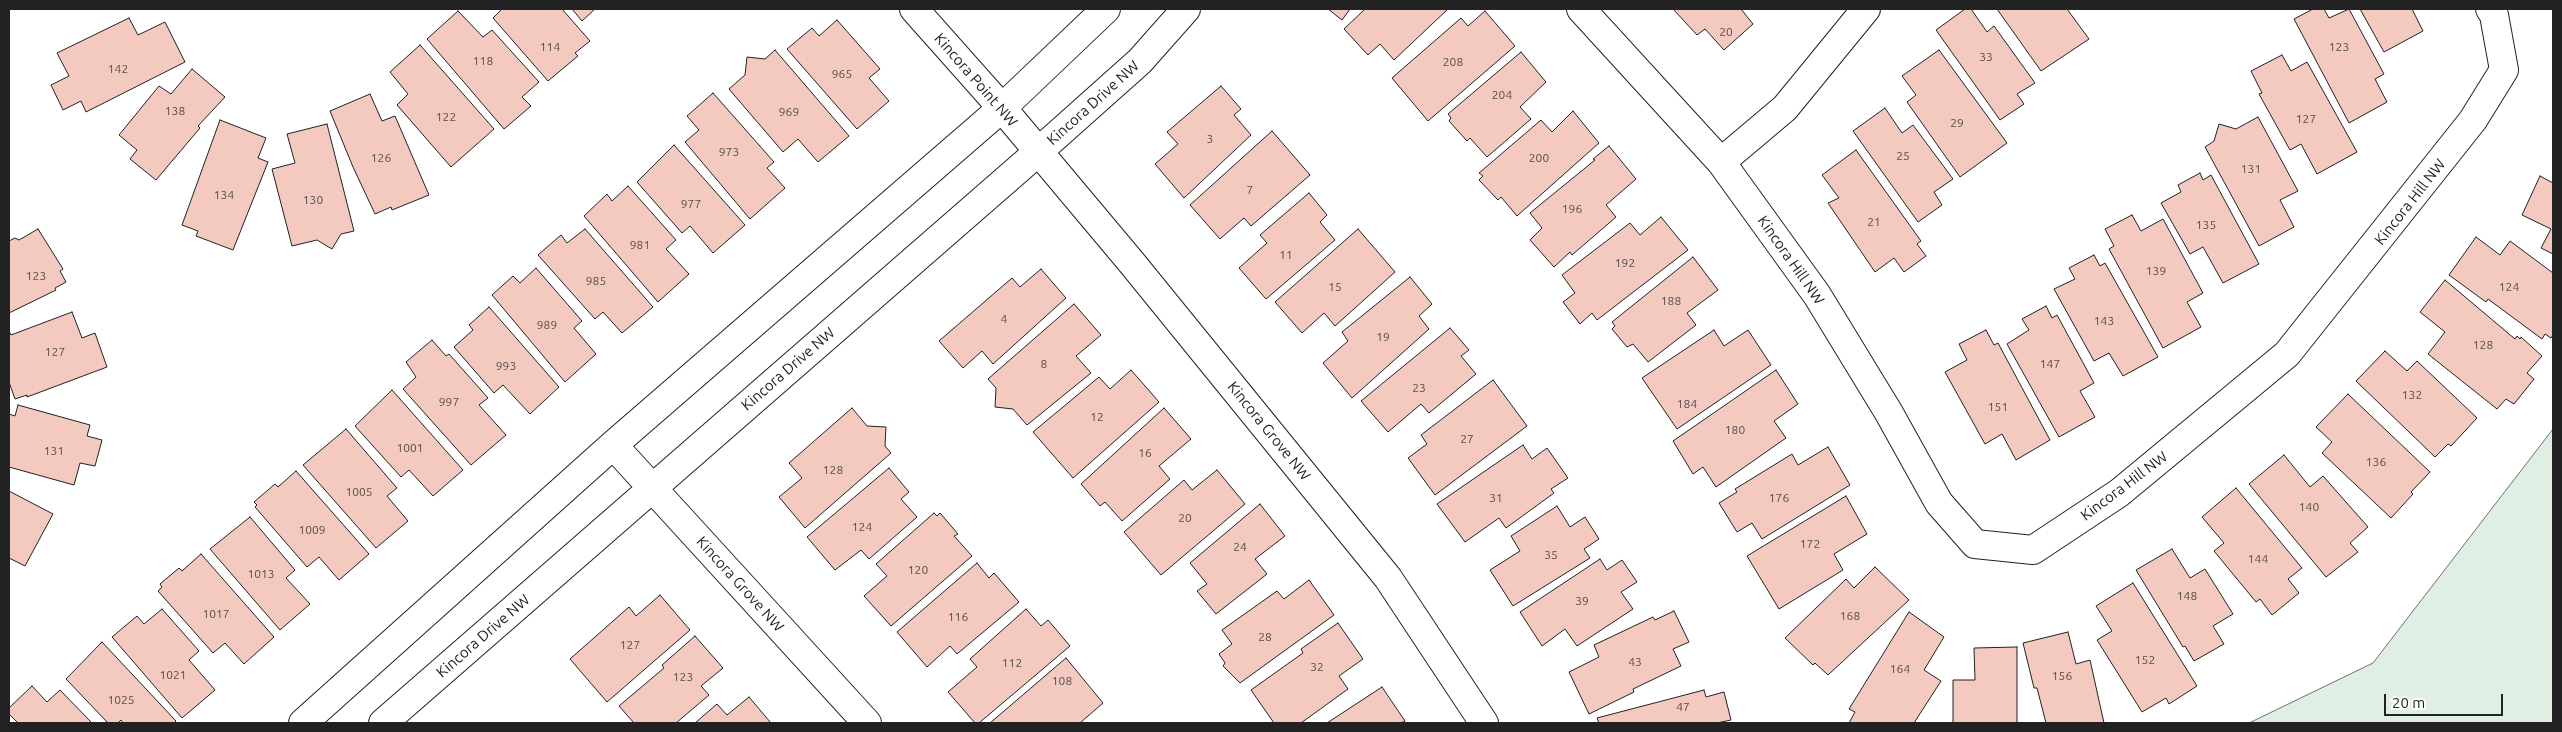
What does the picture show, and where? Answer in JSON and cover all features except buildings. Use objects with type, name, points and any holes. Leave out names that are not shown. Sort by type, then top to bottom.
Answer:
[{"type":"street","name":"Kincora Point NW","points":[[914,9],[1002,108],[1038,152]]},
{"type":"street","points":[[303,723],[613,446],[1002,108],[1106,9]]},
{"type":"street","name":"Kincora Drive NW","points":[[383,723],[1038,152],[1140,61],[1186,9]]},
{"type":"street","name":"Kincora Hill NW","points":[[1581,9],[1721,162],[1817,295],[1890,413],[1938,503],[1974,544],[2033,550],[2120,493],[2287,354],[2474,120],[2504,70],[2494,16],[2490,9]]},
{"type":"street","points":[[1721,162],[1785,108],[1866,9]]},
{"type":"street","name":"Kincora Grove NW","points":[[1038,152],[1132,263],[1388,578],[1484,723]]},
{"type":"street","name":"Kincora Grove NW","points":[[613,446],[867,723]]},
{"type":"green space","points":[[2553,429],[2553,723],[2249,723],[2373,663]]}]
